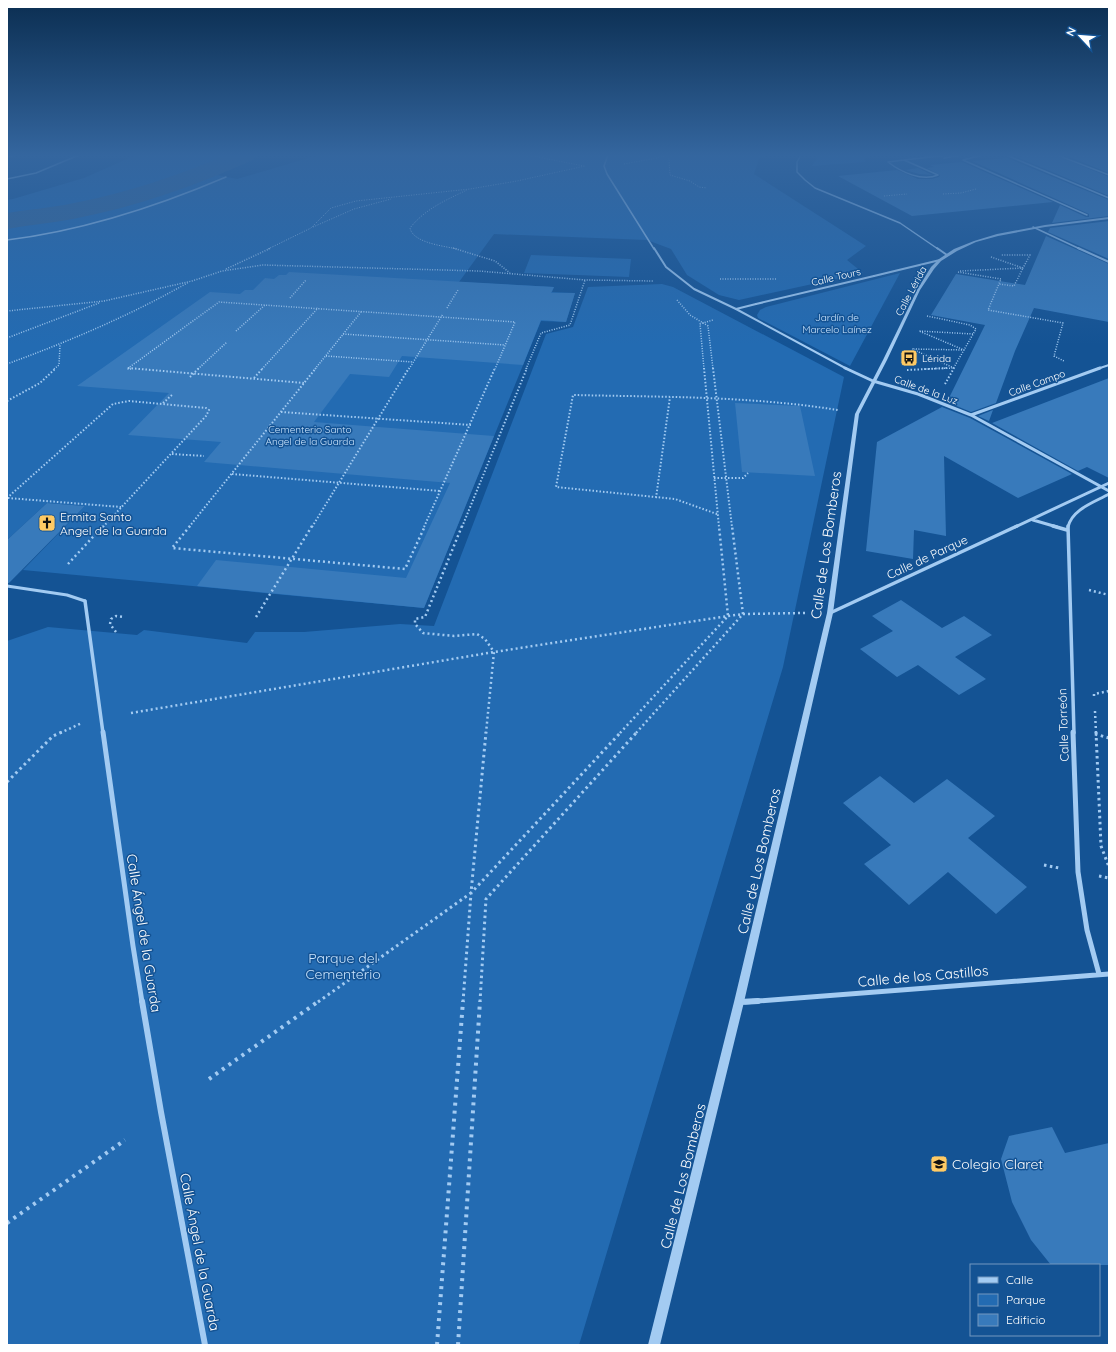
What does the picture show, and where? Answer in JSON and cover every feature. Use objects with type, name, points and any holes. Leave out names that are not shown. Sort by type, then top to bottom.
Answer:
[{"type":"street","points":[[7,240],[61,230],[106,218]]},
{"type":"street","points":[[634,218],[666,267],[683,282],[694,289],[736,309]]},
{"type":"street","points":[[891,218],[905,225],[947,255]]},
{"type":"street","name":"Calle Lérida","points":[[873,381],[889,352],[924,280],[932,268],[947,255],[976,241],[1033,228],[1108,218]]},
{"type":"street","points":[[1033,228],[1109,262]]},
{"type":"street","name":"Calle Tours","points":[[736,309],[940,260]]},
{"type":"street","name":"Calle de la Luz","points":[[736,309],[852,372],[873,381],[918,394],[971,416],[1109,491]]},
{"type":"street","name":"Calle Campo","points":[[971,416],[1109,365]]},
{"type":"street","name":"Calle de Los Bomberos","points":[[654,1345],[739,1002],[830,613],[857,414],[873,381]]},
{"type":"street","name":"Calle de Parque","points":[[830,613],[1109,483]]},
{"type":"street","points":[[1032,520],[1067,530],[1067,524],[1074,515],[1109,494]]},
{"type":"street","name":"Calle Torreón","points":[[1067,530],[1078,872],[1087,930],[1099,974]]},
{"type":"street","name":"Calle Ángel de la Guarda","points":[[85,601],[134,953],[161,1112],[205,1345]]},
{"type":"street","name":"Calle de los Castillos","points":[[739,1002],[1109,974]]},
{"type":"lane","name":"Calle Ángel de la Guarda","points":[[7,586],[67,595],[85,601]]},
{"type":"path","points":[[311,228],[321,218]]},
{"type":"path","points":[[7,311],[104,301],[192,281],[222,271],[333,218]]},
{"type":"path","points":[[417,218],[410,228],[411,233],[415,237],[428,242],[464,250],[495,261],[510,274]]},
{"type":"path","points":[[994,255],[987,255],[1023,268]]},
{"type":"path","points":[[999,284],[1014,286],[1030,255],[1001,255]]},
{"type":"path","points":[[222,271],[263,265],[471,271],[585,280],[683,282]]},
{"type":"path","points":[[1023,268],[951,271],[1001,279],[988,310],[1063,323],[1054,356],[1092,372]]},
{"type":"path","points":[[719,279],[778,279]]},
{"type":"path","points":[[290,298],[306,280]]},
{"type":"path","points":[[437,1345],[471,893],[494,652],[485,639],[477,634],[454,636],[423,633],[415,624],[415,619],[426,617],[541,333],[570,325],[585,280]]},
{"type":"path","points":[[7,364],[60,345],[155,302],[192,281]]},
{"type":"path","points":[[447,308],[458,290]]},
{"type":"path","points":[[7,338],[104,301]]},
{"type":"path","points":[[304,383],[127,369],[219,302],[283,305],[361,312],[515,322],[406,569],[172,548],[361,312]]},
{"type":"path","points":[[236,331],[265,305]]},
{"type":"path","points":[[254,379],[318,308]]},
{"type":"path","points":[[209,1079],[471,893],[728,616],[717,514],[700,324],[734,313],[736,309]]},
{"type":"path","points":[[256,617],[443,314]]},
{"type":"path","points":[[925,316],[970,325],[976,329],[945,385]]},
{"type":"path","points":[[458,1345],[486,899],[742,614],[708,326],[705,322]]},
{"type":"path","points":[[964,350],[919,331],[973,334]]},
{"type":"path","points":[[343,334],[505,345]]},
{"type":"path","points":[[190,377],[227,342]]},
{"type":"path","points":[[7,402],[40,383],[59,365],[60,345]]},
{"type":"path","points":[[954,368],[912,349],[964,350]]},
{"type":"path","points":[[326,356],[413,362]]},
{"type":"path","points":[[905,370],[954,368]]},
{"type":"path","points":[[162,404],[173,394]]},
{"type":"path","points":[[717,514],[675,499],[556,486],[572,395],[717,398],[800,404],[840,410]]},
{"type":"path","points":[[656,498],[670,397]]},
{"type":"path","points":[[7,498],[113,404],[129,401],[206,408],[209,410],[206,416],[68,564]]},
{"type":"path","points":[[281,412],[471,424]]},
{"type":"path","points":[[171,454],[204,456]]},
{"type":"path","points":[[714,478],[743,478],[748,473]]},
{"type":"path","points":[[231,474],[440,491]]},
{"type":"path","points":[[7,498],[121,507]]},
{"type":"path","points":[[131,713],[494,652],[728,616],[742,614],[805,613]]},
{"type":"path","points":[[116,632],[110,624],[111,619],[116,616],[123,617]]},
{"type":"path","points":[[1094,701],[1094,694],[1109,691]]},
{"type":"path","points":[[1094,707],[1102,846],[1106,862],[1109,867]]},
{"type":"path","points":[[7,782],[53,736],[83,723]]},
{"type":"path","points":[[7,1223],[125,1140]]},
{"type":"green space","name":"Cementerio Santo Angel de la Guarda","points":[[7,218],[823,218],[866,246],[847,260],[863,273],[739,300],[719,295],[687,275],[671,249],[647,240],[494,234],[459,282],[554,287],[552,292],[575,293],[566,322],[541,321],[424,608],[23,570],[85,506],[47,503],[7,540]]},
{"type":"green space","points":[[531,255],[631,259],[629,277],[524,273]]},
{"type":"green space","name":"Jardín de Marcelo Laínez","points":[[900,273],[850,366],[758,318],[757,315],[760,310],[766,307]]},
{"type":"green space","name":"Parque del Cementerio","points":[[662,284],[673,287],[844,377],[783,667],[579,1345],[7,1345],[7,641],[48,627],[137,635],[144,630],[247,643],[255,632],[304,632],[400,624],[434,626],[546,334],[573,327],[588,287]]},
{"type":"building","points":[[1054,218],[1092,218],[1052,223]]},
{"type":"building","points":[[1109,221],[1109,259],[1048,232],[1050,228]]},
{"type":"building","points":[[1046,236],[1109,264],[1109,322],[1034,308],[1015,351],[996,403],[971,412],[947,402],[985,325],[931,315],[956,274],[1025,285]]},
{"type":"building","points":[[289,272],[554,287],[551,293],[575,293],[566,322],[541,320],[523,365],[402,356],[389,377],[350,374],[314,422],[494,436],[424,608],[197,586],[216,560],[406,578],[450,483],[204,462],[221,442],[128,435],[169,393],[77,386],[210,292],[240,294],[245,290],[253,290],[265,278],[274,279],[279,275],[286,275]]},
{"type":"building","points":[[1109,378],[1109,478],[1087,467],[1078,471],[992,423]]},
{"type":"building","points":[[735,403],[800,406],[815,476],[742,472]]},
{"type":"building","points":[[942,407],[970,418],[1072,474],[1018,498],[944,456],[946,536],[914,530],[913,559],[866,551],[877,442]]},
{"type":"building","points":[[993,410],[989,421],[978,416]]},
{"type":"building","name":"Ermita Santo Angel de la Guarda","points":[[47,503],[85,506],[9,583],[7,583],[7,540]]},
{"type":"building","points":[[901,600],[942,628],[964,616],[992,635],[955,657],[986,679],[959,695],[918,665],[897,677],[860,649],[893,631],[872,616]]},
{"type":"building","points":[[880,776],[914,803],[947,779],[995,816],[968,838],[1027,887],[996,914],[948,872],[909,905],[864,864],[891,845],[843,803]]},
{"type":"building","points":[[1052,1127],[1065,1153],[1109,1143],[1109,1265],[1050,1264],[1031,1240],[1012,1202],[1001,1159],[1009,1136]]},
{"type":"waterway","points":[[7,221],[26,218]]},
{"type":"place","name":"Lérida","points":[[909,358]]},
{"type":"place","name":"Ermita Santo Angel de la Guarda","points":[[47,523]]},
{"type":"place","name":"Colegio Claret","points":[[939,1164]]}]
